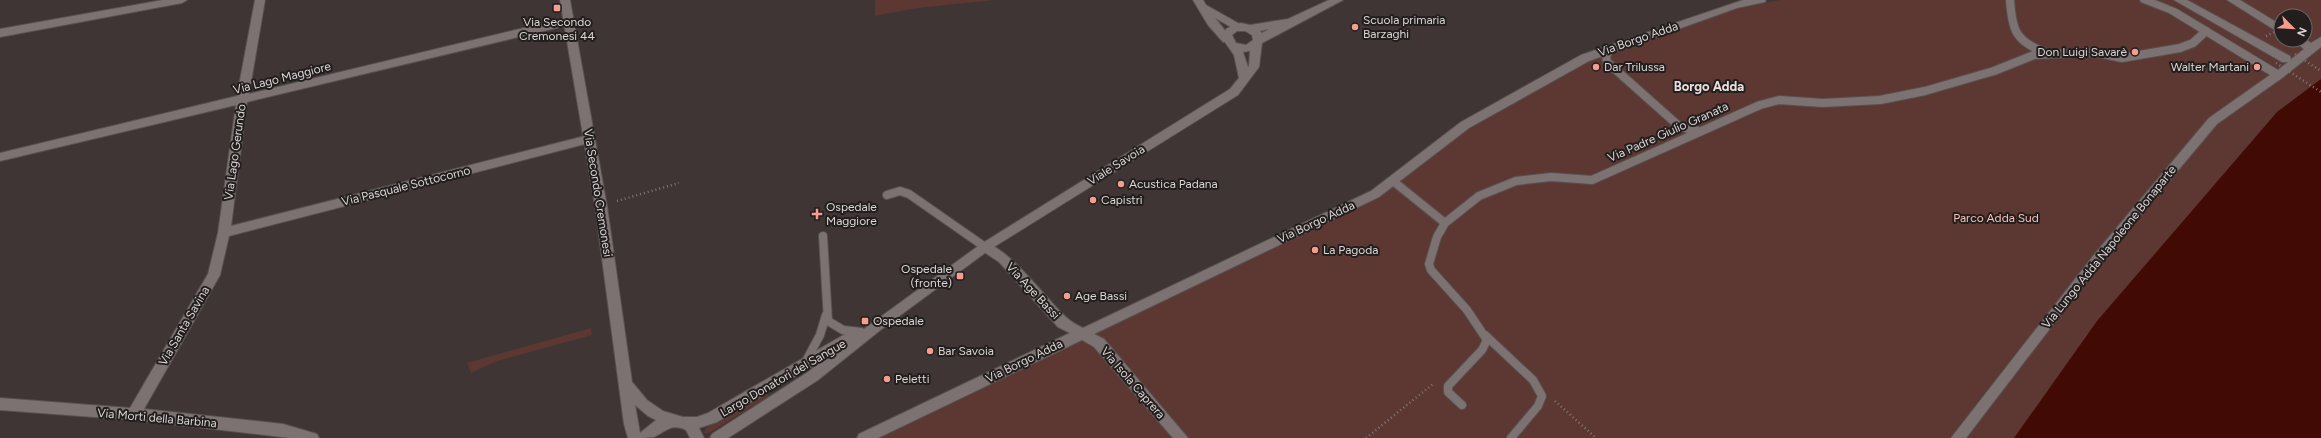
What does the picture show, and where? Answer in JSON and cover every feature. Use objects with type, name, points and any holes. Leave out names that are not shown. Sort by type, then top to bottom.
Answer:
[{"type":"street","points":[[0,33],[182,0]]},
{"type":"street","name":"Via Lago Gerundo","points":[[224,233],[242,101],[260,0]]},
{"type":"street","name":"Via Secondo Cremonesi","points":[[565,0],[589,139],[627,386],[631,424],[635,438]]},
{"type":"street","points":[[1229,42],[1242,49],[1257,42],[1292,21],[1338,0]]},
{"type":"street","name":"Via Borgo Adda","points":[[864,438],[1081,333],[1375,194],[1465,125],[1558,72],[1586,58],[1735,5],[1761,0]]},
{"type":"street","points":[[2145,0],[2173,12],[2278,75]]},
{"type":"street","points":[[2179,0],[2238,31],[2286,59]]},
{"type":"street","points":[[2196,0],[2238,31]]},
{"type":"street","points":[[2232,0],[2273,24]]},
{"type":"street","points":[[1201,3],[1257,34],[1257,42]]},
{"type":"street","points":[[1201,3],[1212,22],[1229,42],[1242,61],[1245,80]]},
{"type":"street","name":"Via Lago Maggiore","points":[[0,157],[242,101],[569,21]]},
{"type":"street","points":[[1229,42],[1228,32],[1292,21]]},
{"type":"street","name":"Viale Savoia","points":[[985,247],[1234,92],[1254,67],[1257,42]]},
{"type":"street","name":"Via Lungo Adda Napoleone Bonaparte","points":[[1958,438],[2098,259],[2213,121],[2278,75],[2309,48]]},
{"type":"street","name":"Via Pasquale Sottocorno","points":[[224,233],[589,139]]},
{"type":"street","name":"Via Santa Savina","points":[[134,414],[214,275],[224,233]]},
{"type":"street","name":"Largo Donatori del Sangue","points":[[717,438],[813,376],[878,324],[985,247]]},
{"type":"street","name":"Via Age Bassi","points":[[985,247],[1003,259],[1063,323],[1081,333]]},
{"type":"street","name":"Largo Donatori del Sangue","points":[[681,422],[697,423],[712,418],[861,332],[878,324]]},
{"type":"street","name":"Via Isola Caprera","points":[[1081,333],[1099,343],[1181,438]]},
{"type":"street","points":[[627,386],[647,410],[655,415],[681,422],[695,431],[697,438]]},
{"type":"street","name":"Via Morti della Barbina","points":[[0,404],[85,412],[134,414],[283,430],[312,438]]},
{"type":"street","points":[[645,438],[660,425],[681,422]]},
{"type":"lane","points":[[2010,0],[2013,24],[2019,38],[2029,47],[2049,54]]},
{"type":"lane","name":"Via Padre Giulio Granata","points":[[1445,223],[1479,196],[1516,181],[1551,177],[1592,180],[1760,104],[1779,100],[1823,103],[1880,100],[1925,91],[1994,71],[2034,54],[2094,52],[2122,58],[2180,48],[2194,43],[2206,31]]},
{"type":"lane","points":[[1610,49],[1606,56],[1607,62],[1636,89],[1680,127],[1699,131]]},
{"type":"lane","points":[[1393,181],[1445,223],[1437,237],[1429,264],[1431,270],[1467,310],[1485,335],[1533,380],[1542,396],[1538,406],[1511,438]]},
{"type":"lane","points":[[887,194],[901,191],[915,196],[968,237],[985,247]]},
{"type":"lane","points":[[823,236],[826,314],[828,321],[834,327],[852,333],[861,332]]},
{"type":"lane","points":[[804,365],[818,340],[826,314]]},
{"type":"lane","points":[[1462,405],[1448,392],[1448,386],[1485,346],[1487,340],[1485,335]]},
{"type":"path","points":[[2266,36],[2273,33]]},
{"type":"path","points":[[2286,59],[2321,71]]},
{"type":"path","points":[[2286,59],[2321,92]]},
{"type":"path","points":[[636,195],[679,183]]},
{"type":"path","points":[[1366,438],[1429,386],[1436,384],[1448,386]]},
{"type":"path","points":[[1542,396],[1557,403],[1596,438]]},
{"type":"green space","points":[[875,0],[994,0],[917,8],[875,16]]},
{"type":"green space","name":"Parco Adda Sud","points":[[1780,0],[2321,0],[2321,438],[878,438],[1374,200],[1468,128],[1539,86],[1597,57],[1736,8]]},
{"type":"green space","points":[[591,328],[592,335],[497,361],[471,373],[467,363]]},
{"type":"green space","points":[[767,392],[769,396],[709,433],[704,433],[706,428]]},
{"type":"shaded area","points":[[2321,79],[2321,438],[2014,438],[2097,321],[2277,112]]},
{"type":"place","name":"Via Secondo Cremonesi 44","points":[[557,8]]},
{"type":"place","name":"Scuola primaria Barzaghi","points":[[1355,27]]},
{"type":"place","name":"Don Luigi Savarè","points":[[2135,52]]},
{"type":"place","name":"Dar Trilussa","points":[[1596,67]]},
{"type":"place","name":"Walter Martani","points":[[2257,67]]},
{"type":"place","name":"Acustica Padana","points":[[1121,184]]},
{"type":"place","name":"Capistrì","points":[[1093,200]]},
{"type":"place","name":"Ospedale Maggiore","points":[[817,214]]},
{"type":"place","name":"La Pagoda","points":[[1315,250]]},
{"type":"place","name":"Ospedale (fronte)","points":[[960,276]]},
{"type":"place","name":"Age Bassi","points":[[1067,296]]},
{"type":"place","name":"Ospedale","points":[[865,321]]},
{"type":"place","name":"Bar Savoia","points":[[930,351]]},
{"type":"place","name":"Peletti","points":[[887,379]]},
{"type":"district","name":"Borgo Adda","points":[[1709,86]]}]
